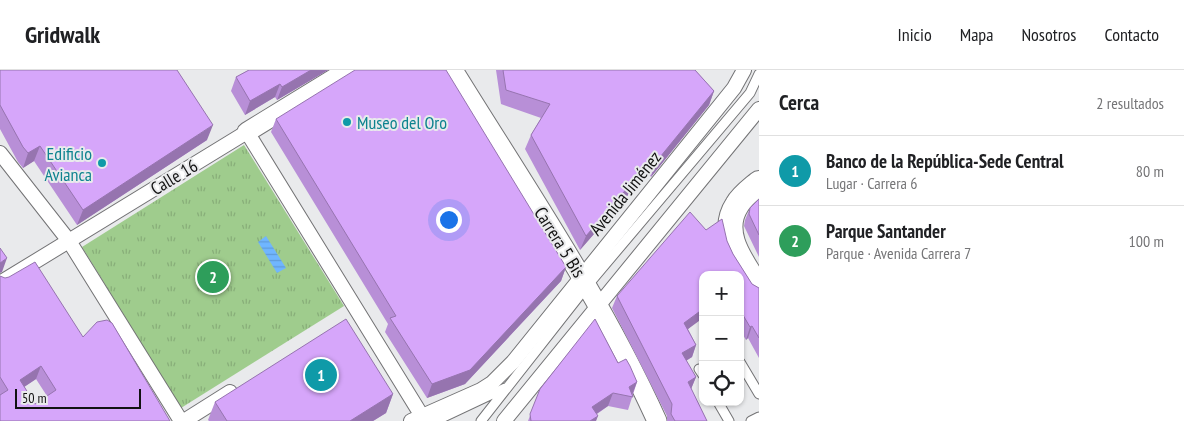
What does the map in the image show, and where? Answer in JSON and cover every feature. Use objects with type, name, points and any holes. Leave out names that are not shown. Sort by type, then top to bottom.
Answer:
[{"type":"street","name":"Calle 16","points":[[0,283],[348,70]]},
{"type":"street","name":"Carrera 5 Bis","points":[[453,70],[598,305],[657,421]]},
{"type":"street","name":"Avenida Jiménez","points":[[423,420],[492,383],[513,362],[584,281],[734,88],[744,70]]},
{"type":"street","points":[[504,421],[705,177],[759,108]]},
{"type":"street","points":[[247,132],[354,315],[423,420]]},
{"type":"street","points":[[0,153],[69,241],[182,421],[242,385]]},
{"type":"street","points":[[759,183],[738,203],[730,217],[729,231],[735,249],[759,289]]},
{"type":"lane","points":[[481,421],[584,281],[750,93],[759,74]]},
{"type":"lane","points":[[744,369],[759,394]]},
{"type":"lane","points":[[423,420],[507,386]]},
{"type":"lane","points":[[720,406],[729,421]]},
{"type":"lane","points":[[750,421],[759,417]]},
{"type":"green space","points":[[244,145],[344,306],[181,408],[82,247]]},
{"type":"water","points":[[266,236],[286,268],[277,273],[258,242]]},
{"type":"building","points":[[0,70],[177,70],[213,125],[83,210],[40,146],[28,153],[23,147],[0,105]]},
{"type":"building","points":[[249,70],[311,70],[282,87],[280,84],[250,101],[236,77]]},
{"type":"building","points":[[355,70],[446,70],[566,267],[470,370],[432,384],[390,318],[396,316],[276,119]]},
{"type":"building","points":[[503,70],[695,70],[714,91],[656,162],[653,158],[586,236],[531,135],[550,104],[506,90]]},
{"type":"building","points":[[759,199],[759,235],[749,214],[750,208]]},
{"type":"building","points":[[690,212],[706,230],[722,219],[727,241],[744,271],[699,271],[699,312],[684,323],[696,345],[682,353],[696,377],[688,382],[707,421],[675,421],[671,414],[672,404],[617,296]]},
{"type":"building","points":[[0,248],[7,258],[0,263]]},
{"type":"building","points":[[35,262],[83,337],[97,322],[107,320],[112,323],[170,421],[0,421],[0,395],[8,390],[0,377],[0,276],[9,277]],"holes":[[[41,366],[56,390],[35,404],[20,380]]]},
{"type":"building","points":[[744,271],[752,284],[759,288],[759,338],[752,326],[750,327],[744,317]]},
{"type":"building","points":[[346,319],[393,394],[350,421],[227,421],[215,402]]},
{"type":"building","points":[[595,319],[618,363],[626,359],[630,366],[637,382],[629,387],[633,397],[613,393],[592,407],[598,416],[590,421],[531,421],[530,414],[540,389]]},
{"type":"place","name":"Museo del Oro","points":[[347,122]]},
{"type":"place","name":"Edificio Avianca","points":[[102,163]]},
{"type":"place","name":"Parque Santander","points":[[213,277]]},
{"type":"place","name":"Banco de la República-Sede Central","points":[[321,375]]}]
